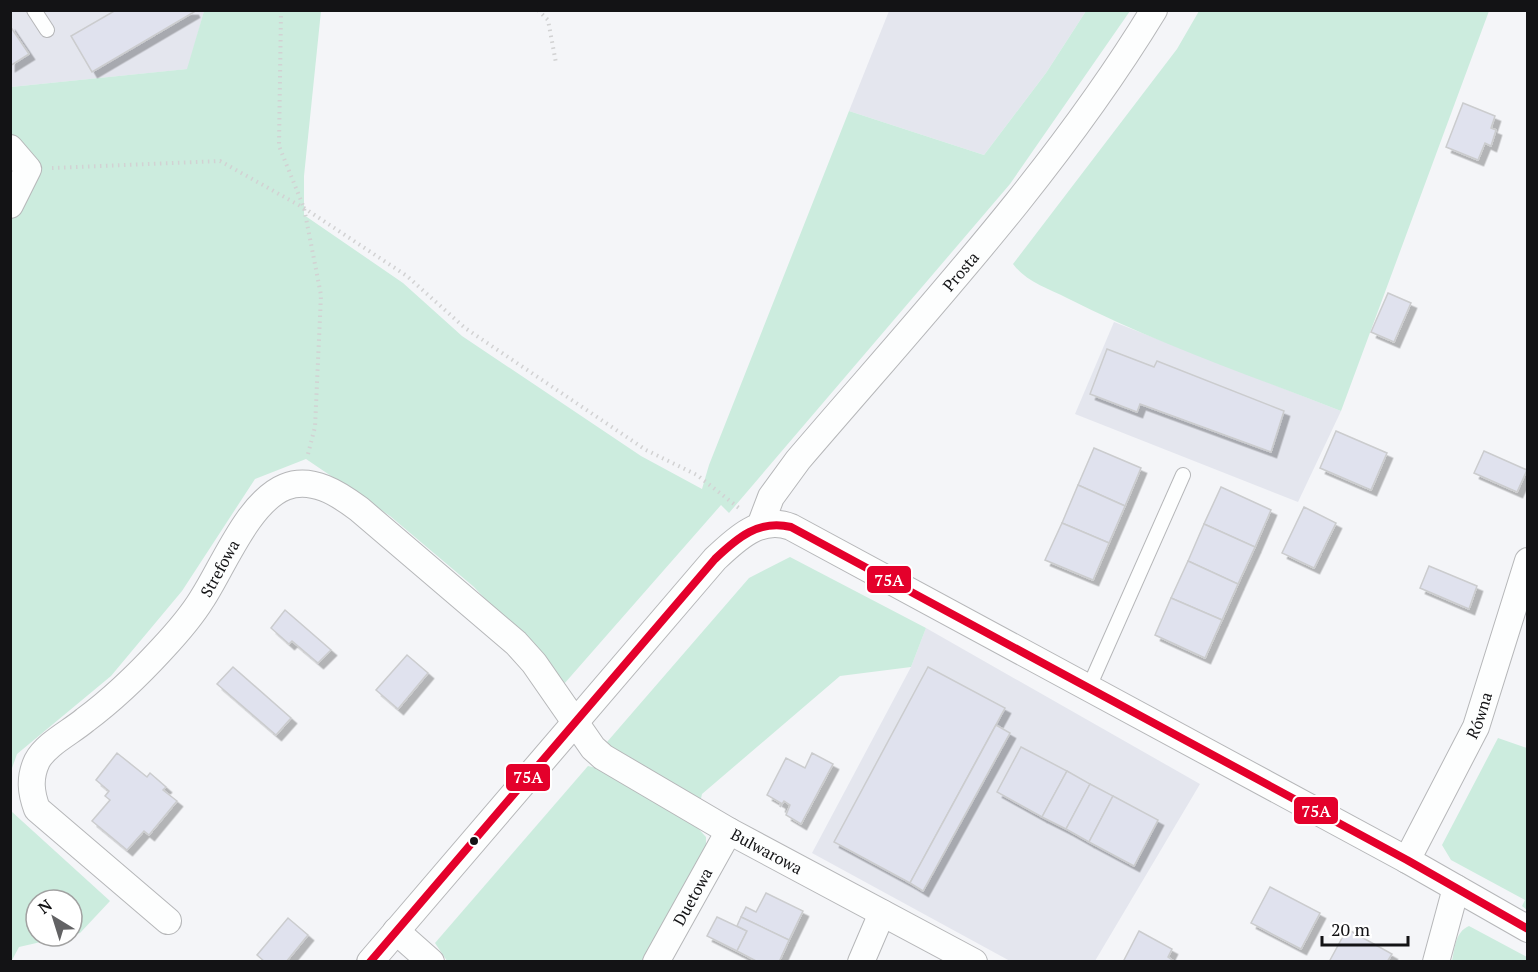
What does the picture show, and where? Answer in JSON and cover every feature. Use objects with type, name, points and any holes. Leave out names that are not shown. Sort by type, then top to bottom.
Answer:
[{"type":"street","name":"Prosta","points":[[760,526],[771,497],[798,460],[1037,179],[1092,105],[1154,10]]},
{"type":"street","points":[[10,148],[28,169],[10,205]]},
{"type":"street","points":[[302,484],[320,486],[338,493],[453,587],[534,663],[576,722]]},
{"type":"street","name":"Strefowa","points":[[168,921],[37,809],[32,794],[32,774],[38,759],[51,745],[87,719],[161,650],[201,602],[252,515],[265,500],[286,486],[302,484]]},
{"type":"street","points":[[370,962],[715,559],[745,533],[774,523],[791,527],[1089,687],[1407,860],[1527,929]]},
{"type":"street","name":"Równa","points":[[1407,860],[1476,727],[1527,561]]},
{"type":"street","name":"Bulwarowa","points":[[576,722],[593,748],[603,757],[729,831],[974,962]]},
{"type":"street","name":"Duetowa","points":[[656,962],[729,831]]},
{"type":"street","points":[[1436,962],[1456,888]]},
{"type":"street","points":[[861,962],[882,913]]},
{"type":"street","points":[[396,931],[431,962]]},
{"type":"lane","points":[[34,10],[47,30]]},
{"type":"lane","points":[[1089,687],[1183,475]]},
{"type":"path","points":[[281,10],[279,147],[304,208],[321,295],[315,427],[302,484]]},
{"type":"path","points":[[538,10],[548,20],[556,63]]},
{"type":"path","points":[[28,169],[220,161],[304,208],[407,276],[465,328],[646,450],[697,475],[760,526]]},
{"type":"shaded area","points":[[10,11],[204,11],[188,69],[11,87]]},
{"type":"shaded area","points":[[889,11],[1086,11],[1046,73],[984,155],[849,111]]},
{"type":"shaded area","points":[[1114,322],[1341,411],[1298,502],[1075,414]]},
{"type":"shaded area","points":[[926,628],[1200,784],[1095,961],[1010,961],[812,853],[911,667]]},
{"type":"green space","points":[[204,11],[321,11],[304,176],[304,215],[403,283],[462,336],[641,456],[702,489],[709,465],[849,111],[984,155],[1046,73],[1086,11],[1130,11],[1010,184],[729,513],[721,505],[564,684],[474,587],[390,516],[306,459],[255,479],[182,591],[111,676],[17,754],[11,771],[11,87],[187,69]]},
{"type":"green space","points":[[1199,11],[1489,11],[1341,411],[1134,330],[1038,284],[1013,264],[1177,49]]},
{"type":"green space","points":[[790,557],[926,628],[911,667],[840,676],[702,794],[700,803],[614,752],[607,742],[749,578]]},
{"type":"green space","points":[[1498,738],[1527,748],[1527,910],[1522,906],[1525,900],[1451,860],[1442,845]]},
{"type":"green space","points":[[588,766],[601,769],[696,826],[706,837],[706,848],[643,961],[447,961],[435,943]]},
{"type":"green space","points":[[11,811],[110,901],[84,929],[84,888],[24,888],[24,946],[19,947],[11,962]]},
{"type":"green space","points":[[1469,926],[1527,957],[1527,961],[1452,961],[1458,936]]},
{"type":"building","points":[[116,10],[193,10],[194,12],[92,72],[71,36]]},
{"type":"building","points":[[10,26],[29,54],[10,66]]},
{"type":"building","points":[[1463,103],[1495,116],[1491,128],[1496,130],[1491,146],[1485,143],[1478,160],[1446,147]]},
{"type":"building","points":[[1388,293],[1411,303],[1394,342],[1371,332]]},
{"type":"building","points":[[1107,349],[1154,367],[1157,361],[1284,411],[1271,452],[1140,404],[1137,412],[1090,394]]},
{"type":"building","points":[[1336,431],[1387,453],[1371,490],[1320,468]]},
{"type":"building","points":[[1094,448],[1141,468],[1125,506],[1078,485]]},
{"type":"building","points":[[1484,451],[1527,470],[1517,492],[1474,473]]},
{"type":"building","points":[[1078,485],[1125,506],[1109,543],[1062,523]]},
{"type":"building","points":[[1221,487],[1271,510],[1255,547],[1204,524]]},
{"type":"building","points":[[1304,507],[1336,523],[1314,568],[1282,553]]},
{"type":"building","points":[[1062,523],[1109,543],[1093,580],[1045,560]]},
{"type":"building","points":[[1204,524],[1255,547],[1238,584],[1188,561]]},
{"type":"building","points":[[1188,561],[1238,584],[1222,620],[1171,598]]},
{"type":"building","points":[[1429,566],[1477,586],[1469,609],[1420,588]]},
{"type":"building","points":[[1171,598],[1222,620],[1205,658],[1155,635]]},
{"type":"building","points":[[285,610],[331,650],[318,663],[292,641],[289,644],[271,628]]},
{"type":"building","points":[[407,655],[428,673],[398,709],[376,690]]},
{"type":"building","points":[[233,667],[291,718],[276,735],[217,684]]},
{"type":"building","points":[[928,667],[1005,708],[910,883],[834,842]]},
{"type":"building","points":[[996,725],[1010,733],[923,891],[910,883]]},
{"type":"building","points":[[1021,747],[1067,771],[1042,817],[997,792]]},
{"type":"building","points":[[117,753],[147,777],[150,773],[166,787],[163,790],[177,801],[149,835],[144,831],[127,850],[92,821],[110,800],[105,796],[109,791],[96,780]]},
{"type":"building","points":[[812,753],[833,764],[801,824],[786,815],[790,805],[784,801],[780,807],[781,803],[767,795],[786,758],[805,768]]},
{"type":"building","points":[[1067,771],[1090,784],[1066,829],[1042,817]]},
{"type":"building","points":[[1090,784],[1113,796],[1089,842],[1066,829]]},
{"type":"building","points":[[1113,796],[1158,820],[1134,866],[1089,842]]},
{"type":"building","points":[[1270,887],[1320,913],[1301,949],[1251,923]]},
{"type":"building","points":[[766,893],[803,911],[789,940],[741,917],[746,907],[756,912]]},
{"type":"building","points":[[717,917],[747,931],[737,951],[707,936]]},
{"type":"building","points":[[741,917],[789,940],[779,962],[758,962],[737,951],[747,931],[737,926]]},
{"type":"building","points":[[288,918],[308,935],[286,962],[265,962],[257,955]]},
{"type":"building","points":[[1347,929],[1392,954],[1387,962],[1329,962]]},
{"type":"building","points":[[1139,931],[1172,949],[1168,957],[1175,962],[1123,962]]},
{"type":"transit line","name":"75A","points":[[370,962],[715,559],[749,532],[779,525],[791,527],[1407,860],[1528,929]]}]
